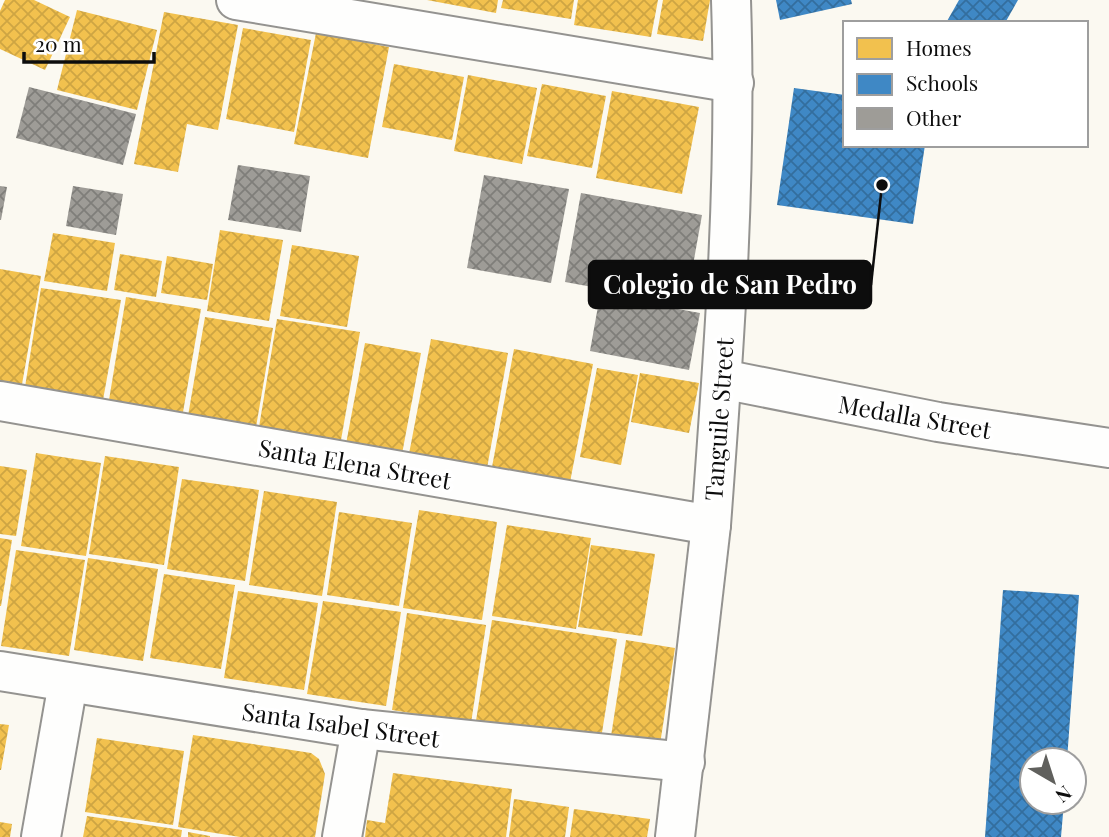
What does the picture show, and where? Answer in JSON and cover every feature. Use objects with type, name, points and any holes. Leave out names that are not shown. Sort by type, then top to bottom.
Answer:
[{"type":"street","points":[[236,0],[734,83]]},
{"type":"street","name":"Tanguile Street","points":[[675,837],[711,525],[722,379],[734,83],[732,0]]},
{"type":"street","name":"Medalla Street","points":[[722,379],[938,422],[1109,448]]},
{"type":"street","name":"Santa Elena Street","points":[[0,401],[711,525]]},
{"type":"street","name":"Santa Isabel Street","points":[[0,671],[361,729],[685,762]]},
{"type":"street","points":[[41,837],[68,683]]},
{"type":"street","points":[[342,837],[361,729]]},
{"type":"building: Homes","points":[[5,0],[34,0],[70,17],[45,70],[0,49],[0,11]]},
{"type":"building: Homes","points":[[427,0],[498,0],[496,13]]},
{"type":"building: Homes","points":[[503,0],[574,0],[571,19],[501,8]]},
{"type":"building: Homes","points":[[578,0],[658,0],[651,37],[574,25]]},
{"type":"building: Homes","points":[[663,0],[710,0],[703,41],[657,34]]},
{"type":"building: Homes","points":[[77,10],[157,30],[137,110],[57,90]]},
{"type":"building: Homes","points":[[164,12],[238,25],[218,130],[187,124],[178,172],[134,164]]},
{"type":"building: Homes","points":[[243,28],[311,40],[294,132],[226,119]]},
{"type":"building: Homes","points":[[316,33],[389,47],[368,158],[294,144]]},
{"type":"building: Homes","points":[[394,64],[464,77],[452,140],[382,127]]},
{"type":"building: Homes","points":[[468,75],[537,88],[522,164],[454,151]]},
{"type":"building: Homes","points":[[542,84],[606,96],[592,168],[527,156]]},
{"type":"building: Homes","points":[[612,91],[699,107],[682,194],[596,178]]},
{"type":"building: Homes","points":[[220,230],[283,240],[269,321],[207,311]]},
{"type":"building: Homes","points":[[53,233],[115,243],[107,291],[44,281]]},
{"type":"building: Homes","points":[[292,245],[359,256],[347,327],[280,316]]},
{"type":"building: Homes","points":[[120,254],[162,261],[156,297],[114,290]]},
{"type":"building: Homes","points":[[167,256],[213,264],[207,300],[161,293]]},
{"type":"building: Homes","points":[[0,269],[41,276],[21,390],[0,386]]},
{"type":"building: Homes","points":[[41,288],[121,300],[103,400],[25,387]]},
{"type":"building: Homes","points":[[126,297],[201,309],[183,412],[109,400]]},
{"type":"building: Homes","points":[[205,317],[273,328],[256,427],[188,416]]},
{"type":"building: Homes","points":[[277,319],[360,332],[341,440],[259,427]]},
{"type":"building: Homes","points":[[431,339],[508,353],[487,468],[409,454]]},
{"type":"building: Homes","points":[[365,343],[421,353],[402,454],[346,444]]},
{"type":"building: Homes","points":[[514,349],[593,364],[570,482],[492,467]]},
{"type":"building: Homes","points":[[597,368],[638,375],[621,465],[580,457]]},
{"type":"building: Homes","points":[[640,373],[699,383],[689,433],[631,422]]},
{"type":"building: Homes","points":[[36,453],[101,463],[86,556],[21,546]]},
{"type":"building: Homes","points":[[105,456],[179,467],[164,565],[89,554]]},
{"type":"building: Homes","points":[[0,466],[27,470],[16,536],[0,534]]},
{"type":"building: Homes","points":[[182,479],[259,490],[245,581],[167,569]]},
{"type":"building: Homes","points":[[264,491],[337,502],[322,596],[249,585]]},
{"type":"building: Homes","points":[[419,510],[497,522],[482,620],[403,608]]},
{"type":"building: Homes","points":[[339,512],[412,523],[399,606],[327,595]]},
{"type":"building: Homes","points":[[507,525],[591,538],[576,629],[492,616]]},
{"type":"building: Homes","points":[[0,538],[12,540],[1,606],[0,606]]},
{"type":"building: Homes","points":[[591,545],[655,554],[642,636],[578,627]]},
{"type":"building: Homes","points":[[16,550],[85,560],[69,656],[1,646]]},
{"type":"building: Homes","points":[[88,558],[158,569],[143,661],[74,650]]},
{"type":"building: Homes","points":[[164,574],[235,585],[221,669],[150,658]]},
{"type":"building: Homes","points":[[238,591],[318,603],[304,690],[224,678]]},
{"type":"building: Homes","points":[[323,601],[401,612],[386,706],[307,694]]},
{"type":"building: Homes","points":[[407,613],[486,625],[471,723],[392,710]]},
{"type":"building: Homes","points":[[492,620],[617,639],[600,745],[475,727]]},
{"type":"building: Homes","points":[[626,640],[675,648],[660,744],[611,736]]},
{"type":"building: Homes","points":[[0,724],[9,725],[1,770],[0,770]]},
{"type":"building: Homes","points":[[193,735],[311,753],[319,759],[325,774],[315,837],[240,837],[178,827]]},
{"type":"building: Homes","points":[[97,738],[184,751],[173,825],[85,812]]},
{"type":"building: Homes","points":[[393,773],[512,789],[506,837],[365,837],[367,820],[385,823]]},
{"type":"building: Homes","points":[[514,799],[569,807],[565,837],[509,837]]},
{"type":"building: Homes","points":[[574,809],[650,819],[647,837],[570,837]]},
{"type":"building: Homes","points":[[87,816],[182,830],[181,837],[83,837]]},
{"type":"building: Homes","points":[[0,822],[12,824],[10,837],[0,837]]},
{"type":"building: Homes","points":[[188,832],[210,836],[210,837],[188,837]]},
{"type":"building: Schools","points":[[776,0],[851,0],[852,4],[780,20]]},
{"type":"building: Schools","points":[[959,0],[1018,0],[1006,21],[947,21]]},
{"type":"building: Schools","points":[[794,88],[843,95],[843,147],[925,147],[913,224],[777,205]]},
{"type":"building: Schools","points":[[1003,590],[1079,595],[1068,746],[1018,746],[1018,816],[1063,816],[1061,837],[985,837]]},
{"type":"building: Other","points":[[29,87],[136,114],[123,165],[16,138]]},
{"type":"building: Other","points":[[238,165],[310,176],[301,232],[228,220]]},
{"type":"building: Other","points":[[484,175],[569,189],[551,283],[467,268]]},
{"type":"building: Other","points":[[0,186],[7,187],[1,220],[0,220]]},
{"type":"building: Other","points":[[73,186],[123,194],[116,235],[66,226]]},
{"type":"building: Other","points":[[581,193],[702,215],[686,304],[565,282]]},
{"type":"building: Other","points":[[600,295],[700,313],[689,370],[590,351]]},
{"type":"place","name":"Colegio de San Pedro","points":[[882,185]]}]
